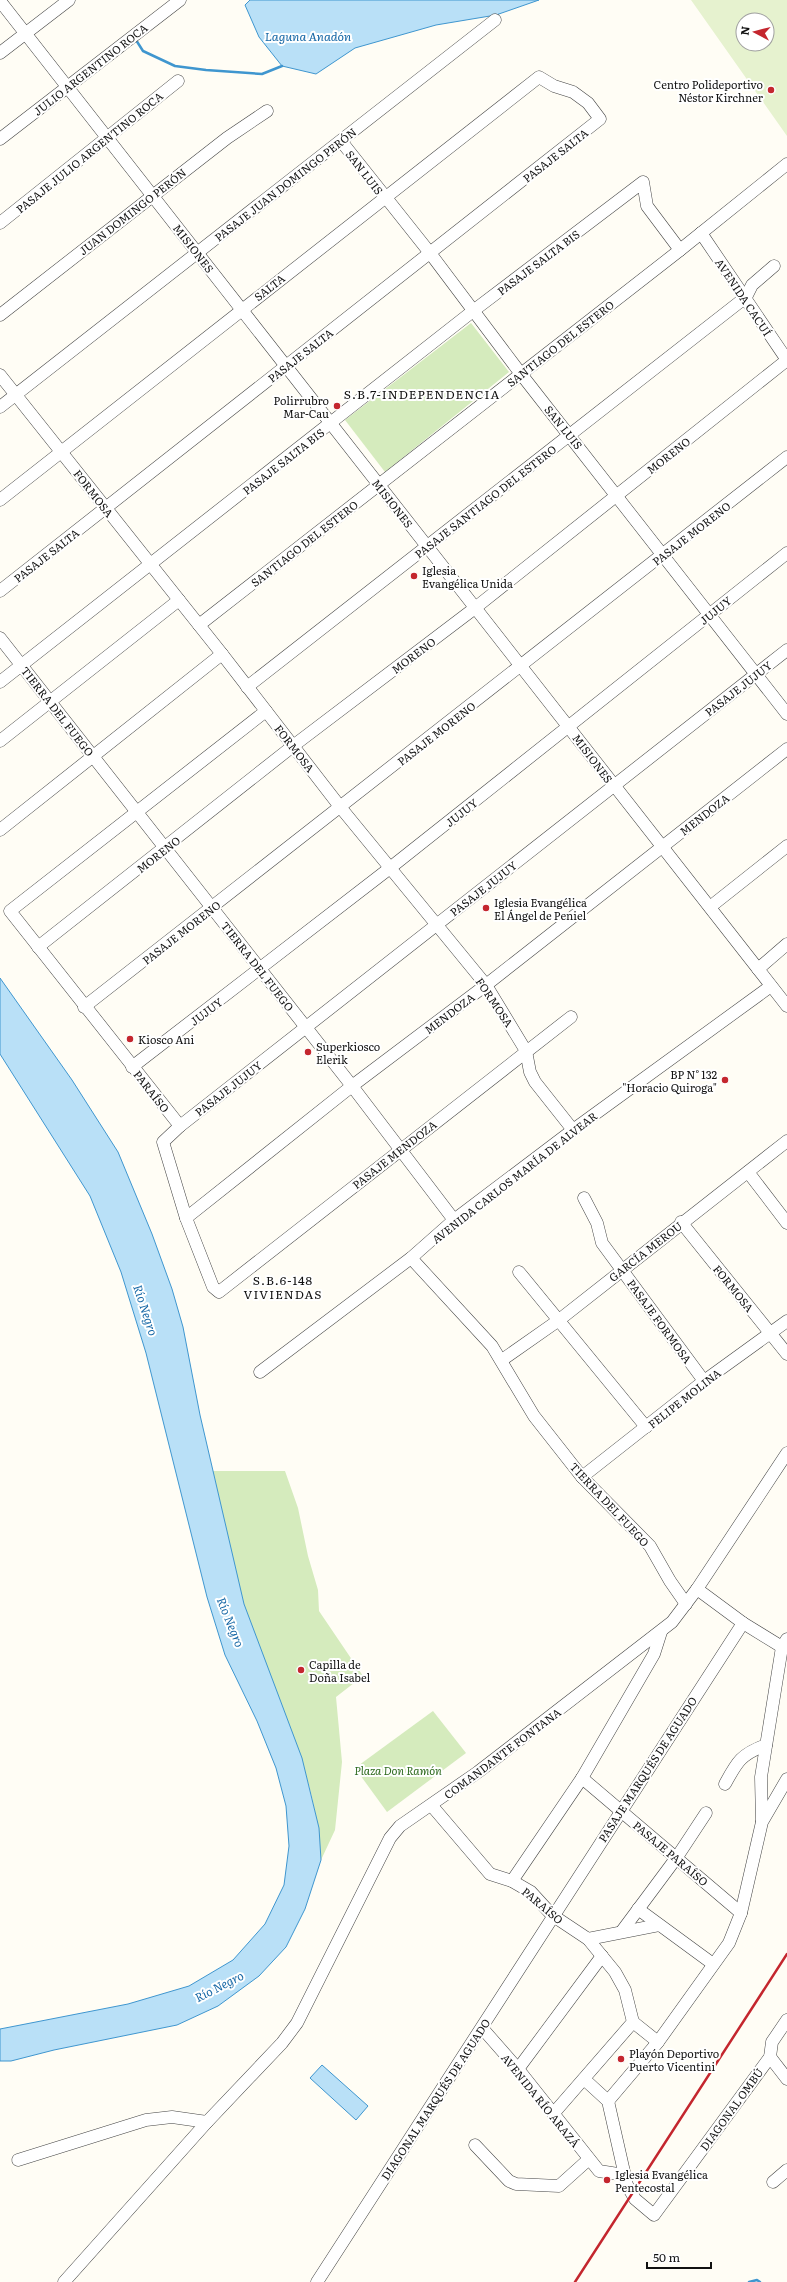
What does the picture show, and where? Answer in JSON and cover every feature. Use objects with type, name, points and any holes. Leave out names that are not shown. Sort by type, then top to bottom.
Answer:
[{"type":"street","points":[[0,54],[69,0]]},
{"type":"street","name":"JULIO ARGENTINO ROCA","points":[[0,139],[180,0]]},
{"type":"street","name":"MISIONES","points":[[0,1],[787,1006]]},
{"type":"street","name":"PASAJE JUAN DOMINGO PERÓN","points":[[0,408],[196,252],[341,141],[494,20]]},
{"type":"street","name":"PASAJE SALTA","points":[[0,591],[600,119],[588,104],[573,92],[554,86],[539,77]]},
{"type":"street","name":"SALTA","points":[[0,500],[241,309],[539,77]]},
{"type":"street","name":"PASAJE JULIO ARGENTINO ROCA","points":[[0,223],[178,81]]},
{"type":"street","name":"JUAN DOMINGO PERÓN","points":[[0,315],[227,138],[267,111]]},
{"type":"street","name":"SAN LUIS","points":[[341,141],[430,253],[521,374],[570,434],[787,714]]},
{"type":"street","name":"SANTIAGO DEL ESTERO","points":[[199,626],[378,484],[680,250],[787,164]]},
{"type":"street","name":"PASAJE SALTA BIS","points":[[0,682],[473,311],[643,182],[647,206],[680,250]]},
{"type":"street","name":"AVENIDA CACUÍ","points":[[701,233],[787,360]]},
{"type":"street","name":"PASAJE SANTIAGO DEL ESTERO","points":[[247,687],[746,298],[752,285],[774,266]]},
{"type":"street","name":"MORENO","points":[[38,947],[293,746],[475,608],[787,360]]},
{"type":"street","name":"FORMOSA","points":[[0,374],[222,654],[341,808],[486,985],[526,1051],[530,1072],[535,1082],[573,1130]]},
{"type":"street","name":"PASAJE MORENO","points":[[84,1007],[341,808],[787,457]]},
{"type":"street","name":"JUJUY","points":[[132,1067],[390,868],[787,552]]},
{"type":"street","points":[[0,741],[179,600]]},
{"type":"street","name":"TIERRA DEL FUEGO","points":[[0,638],[23,665],[93,757],[352,1086],[399,1150],[454,1220]]},
{"type":"street","name":"PASAJE JUJUY","points":[[180,1126],[787,650]]},
{"type":"street","points":[[0,830],[222,654]]},
{"type":"street","points":[[136,812],[266,710]]},
{"type":"street","name":"MENDOZA","points":[[186,1218],[352,1086],[486,985],[787,750]]},
{"type":"street","name":"PARAÍSO","points":[[136,812],[10,911],[84,1007],[180,1126]]},
{"type":"street","points":[[710,907],[787,846]]},
{"type":"street","points":[[758,969],[787,944]]},
{"type":"street","name":"AVENIDA CARLOS MARÍA DE ALVEAR","points":[[260,1372],[411,1258],[454,1220],[573,1130],[771,986]]},
{"type":"street","name":"PASAJE MENDOZA","points":[[186,1218],[208,1277],[213,1288],[219,1292],[571,1017]]},
{"type":"street","points":[[180,1126],[163,1142],[186,1218]]},
{"type":"street","name":"GARCÍA MEROU","points":[[502,1360],[559,1320],[681,1222],[787,1141]]},
{"type":"street","points":[[748,1172],[787,1223]]},
{"type":"street","name":"PASAJE FORMOSA","points":[[584,1198],[597,1223],[602,1243],[704,1381]]},
{"type":"street","name":"FORMOSA","points":[[681,1222],[787,1354]]},
{"type":"street","name":"TIERRA DEL FUEGO","points":[[411,1258],[492,1346],[502,1360],[534,1416],[582,1477],[650,1546],[670,1581],[686,1604]]},
{"type":"street","points":[[519,1272],[646,1427]]},
{"type":"street","name":"FELIPE MOLINA","points":[[582,1477],[704,1381],[787,1321]]},
{"type":"street","points":[[512,1882],[582,1778],[654,1654],[661,1632],[697,1590],[787,1453]]},
{"type":"street","points":[[608,2101],[658,2042],[713,1964],[729,1944],[741,1913],[762,1822],[761,1777],[785,1643],[743,1623],[697,1590]]},
{"type":"street","name":"PASAJE MARQUÉS DE AGUADO","points":[[552,1916],[743,1623]]},
{"type":"street","name":"COMANDANTE FONTANA","points":[[64,2282],[207,2122],[282,2043],[297,2023],[390,1838],[400,1826],[432,1806],[661,1632]]},
{"type":"street","points":[[725,1784],[738,1760],[749,1751],[766,1745]]},
{"type":"street","name":"PASAJE PARAÍSO","points":[[582,1778],[677,1857],[741,1913]]},
{"type":"street","points":[[762,1822],[787,1779]]},
{"type":"street","name":"PARAÍSO","points":[[432,1806],[490,1874],[512,1882],[531,1892],[552,1916],[588,1939],[602,1956],[625,1990],[634,2022]]},
{"type":"street","points":[[622,1931],[677,1857],[706,1813]]},
{"type":"street","points":[[638,1908],[713,1964]]},
{"type":"street","name":"DIAGONAL MARQUÉS DE AGUADO","points":[[317,2282],[482,2028],[552,1916]]},
{"type":"street","points":[[588,1939],[622,1931],[659,1925]]},
{"type":"street","points":[[518,2069],[602,1956]]},
{"type":"street","name":"DIAGONAL OMBÚ","points":[[624,2175],[635,2199],[654,2215],[770,2057],[772,2042],[787,2020]]},
{"type":"street","points":[[553,2114],[634,2022],[658,2042]]},
{"type":"street","name":"AVENIDA RÍO ARAZÁ","points":[[482,2028],[518,2069],[599,2171],[624,2175]]},
{"type":"street","points":[[770,2057],[787,2079]]},
{"type":"street","points":[[584,2079],[608,2101],[624,2175]]},
{"type":"street","points":[[18,2160],[146,2120],[172,2117],[207,2122]]},
{"type":"street","points":[[475,2145],[509,2181],[516,2184],[559,2186],[589,2159]]},
{"type":"street","points":[[773,2182],[787,2170]]},
{"type":"green space","name":"Centro Polideportivo Néstor Kirchner","points":[[691,0],[787,0],[787,136]]},
{"type":"green space","points":[[471,323],[509,372],[385,472],[345,420]]},
{"type":"green space","points":[[213,1471],[285,1471],[298,1508],[308,1556],[318,1590],[319,1611],[363,1676],[336,1697],[342,1762],[335,1830],[321,1860],[318,1826],[311,1794],[291,1730],[244,1605],[231,1555]]},
{"type":"green space","name":"Plaza Don Ramón","points":[[433,1711],[466,1753],[387,1812],[355,1768]]},
{"type":"water","name":"Laguna Anadón","points":[[250,0],[539,0],[496,15],[436,25],[355,48],[316,74],[282,66],[259,37],[245,5]]},
{"type":"water","name":"Río Negro","points":[[0,978],[72,1080],[118,1152],[152,1234],[172,1289],[183,1327],[200,1415],[244,1604],[302,1758],[319,1828],[321,1860],[305,1909],[286,1947],[259,1976],[218,2006],[177,2025],[54,2050],[11,2061],[0,2061],[0,2029],[128,2004],[189,1986],[233,1960],[265,1924],[284,1885],[289,1846],[286,1806],[276,1768],[257,1721],[225,1655],[207,1597],[146,1353],[121,1272],[90,1196],[0,1054]]},
{"type":"water","points":[[322,2065],[368,2106],[356,2120],[310,2078]]},
{"type":"waterway","points":[[136,40],[143,51],[175,66],[262,74],[282,66]]},
{"type":"waterway","points":[[749,2282],[757,2280],[760,2282]]},
{"type":"railway","points":[[575,2282],[787,1954]]},
{"type":"place","name":"Centro Polideportivo Néstor Kirchner","points":[[771,90]]},
{"type":"place","name":"Polirrubro Mar-Cau","points":[[337,406]]},
{"type":"place","name":"Iglesia Evangélica Unida","points":[[414,576]]},
{"type":"place","name":"Iglesia Evangélica El Ángel de Peniel","points":[[486,908]]},
{"type":"place","name":"Kiosco Ani","points":[[130,1039]]},
{"type":"place","name":"Superkiosco Elerik","points":[[308,1052]]},
{"type":"place","name":"BP N° 132 \"Horacio Quiroga\"","points":[[725,1080]]},
{"type":"place","name":"Capilla de Doña Isabel","points":[[301,1670]]},
{"type":"place","name":"Playón Deportivo Puerto Vicentini","points":[[621,2059]]},
{"type":"place","name":"Iglesia Evangélica Pentecostal","points":[[607,2180]]},
{"type":"district","name":"S.B.7-INDEPENDENCIA","points":[[422,394]]},
{"type":"district","name":"S.B.6-148 VIVIENDAS","points":[[283,1287]]}]
